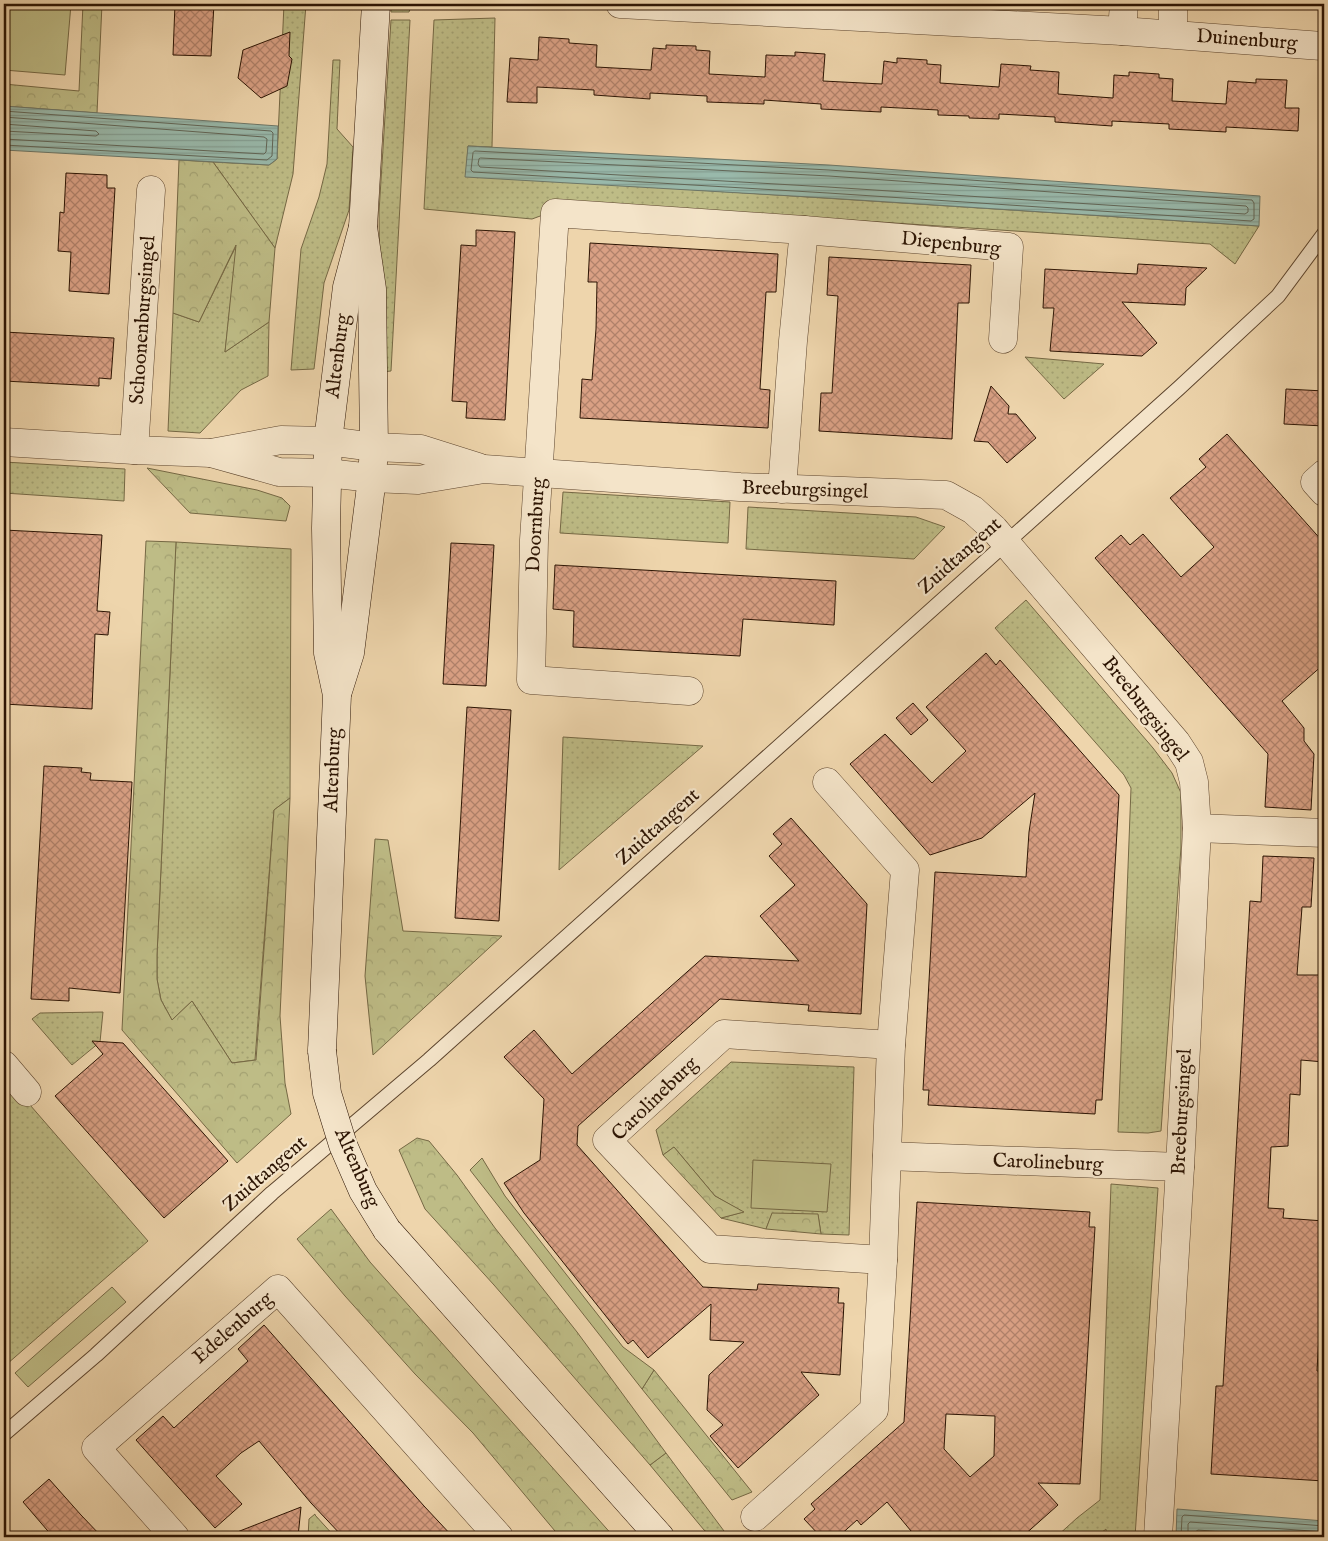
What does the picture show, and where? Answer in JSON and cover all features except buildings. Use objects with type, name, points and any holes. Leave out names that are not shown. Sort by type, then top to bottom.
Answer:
[{"type":"street","name":"Altenburg","points":[[337,695],[328,654],[326,528],[328,441],[347,287],[363,227],[376,4]]},
{"type":"street","name":"Duinenburg","points":[[620,4],[709,7],[1173,34],[1322,46]]},
{"type":"street","points":[[1122,31],[1124,4]]},
{"type":"street","name":"Duinenburg","points":[[1173,4],[1173,34]]},
{"type":"street","name":"Schoonenburgsingel","points":[[134,450],[151,190]]},
{"type":"street","name":"Diepenburg","points":[[555,213],[804,230],[1009,247],[1003,339]]},
{"type":"street","name":"Doornburg","points":[[555,213],[534,540],[531,680],[689,691]]},
{"type":"street","name":"Altenburg","points":[[363,227],[372,289],[374,447],[372,478],[350,653],[337,695],[322,1051],[327,1093],[344,1145],[363,1191],[387,1230],[660,1537]]},
{"type":"street","points":[[782,489],[793,341],[804,230]]},
{"type":"street","points":[[4,442],[212,453],[281,440],[328,441]]},
{"type":"street","name":"Breeburgsingel","points":[[328,441],[374,447],[421,449],[484,468],[782,489],[946,495],[973,510],[994,529],[1176,742],[1189,762],[1194,782],[1197,828],[1180,1167],[1158,1537]]},
{"type":"street","points":[[212,453],[279,472],[327,473]]},
{"type":"street","name":"Breeburgsingel","points":[[327,473],[372,478],[418,480],[484,468]]},
{"type":"street","points":[[1324,474],[1315,482],[1324,492]]},
{"type":"street","points":[[755,1517],[874,1410],[883,1260],[891,1045],[905,870],[828,782]]},
{"type":"street","points":[[1197,828],[1324,833]]},
{"type":"street","name":"Carolineburg","points":[[883,1260],[710,1249],[607,1140],[724,1034],[891,1045]]},
{"type":"street","points":[[4,1066],[27,1092]]},
{"type":"street","name":"Carolineburg","points":[[887,1156],[1180,1167]]},
{"type":"street","name":"Edelenburg","points":[[175,1537],[96,1448],[278,1289],[499,1537]]},
{"type":"lane","name":"Zuidtangent","points":[[4,1434],[96,1355],[272,1193],[436,1053],[1165,400],[1278,296],[1324,234]]},
{"type":"green space","points":[[4,4],[71,4],[65,75],[4,70]]},
{"type":"green space","points":[[83,4],[102,4],[97,113],[4,106],[4,84],[79,91]]},
{"type":"green space","points":[[284,4],[306,4],[293,174],[275,248],[213,162],[269,165],[277,159]]},
{"type":"green space","points":[[391,4],[412,4],[409,12],[391,12]]},
{"type":"green space","points":[[495,18],[492,147],[468,146],[466,175],[1259,226],[1235,264],[1210,244],[579,202],[532,219],[424,209],[434,20]]},
{"type":"green space","points":[[391,20],[410,20],[391,371],[381,372],[379,212]]},
{"type":"green space","points":[[333,60],[340,60],[337,129],[353,147],[349,210],[324,283],[314,369],[291,370],[301,249],[319,197],[327,164]]},
{"type":"green space","points":[[179,160],[213,162],[275,248],[269,322],[225,352],[236,245],[199,322],[173,313]]},
{"type":"green space","points":[[237,244],[225,352],[269,322],[268,376],[241,390],[200,433],[168,431],[173,313],[199,322]]},
{"type":"green space","points":[[1025,357],[1104,364],[1064,399]]},
{"type":"green space","points":[[4,462],[125,469],[124,501],[4,493]]},
{"type":"green space","points":[[147,468],[257,490],[282,498],[290,506],[286,521],[190,513]]},
{"type":"green space","points":[[563,492],[730,502],[728,543],[560,533]]},
{"type":"green space","points":[[748,507],[916,517],[945,527],[914,559],[746,549]]},
{"type":"green space","points":[[146,541],[176,542],[157,979],[161,1000],[172,1020],[192,1001],[232,1063],[256,1060],[274,810],[290,798],[280,1016],[285,1083],[291,1114],[237,1163],[122,1030]]},
{"type":"green space","points":[[176,542],[291,549],[290,798],[274,810],[255,1060],[232,1063],[192,1001],[172,1020],[161,1000],[157,979]]},
{"type":"green space","points":[[1026,600],[1153,748],[1172,773],[1181,793],[1181,847],[1161,1131],[1148,1133],[1118,1132],[1131,788],[1124,775],[995,628]]},
{"type":"green space","points":[[563,737],[703,746],[559,870]]},
{"type":"green space","points":[[375,839],[388,840],[403,931],[502,936],[373,1055],[365,976]]},
{"type":"green space","points":[[103,1012],[100,1042],[72,1065],[32,1019],[40,1013]]},
{"type":"green space","points":[[731,1062],[854,1067],[849,1235],[821,1234],[818,1215],[772,1214],[766,1229],[721,1218],[743,1212],[715,1196],[674,1147],[663,1155],[656,1130]]},
{"type":"green space","points":[[4,1075],[148,1241],[7,1364],[4,1361]]},
{"type":"green space","points":[[417,1138],[429,1141],[457,1175],[495,1228],[577,1332],[666,1453],[650,1465],[494,1285],[425,1209],[399,1150]]},
{"type":"green space","points":[[674,1147],[715,1196],[744,1212],[721,1218],[663,1155]]},
{"type":"green space","points":[[482,1158],[505,1196],[623,1347],[654,1370],[642,1389],[470,1170]]},
{"type":"green space","points":[[753,1160],[831,1164],[827,1212],[751,1208]]},
{"type":"green space","points":[[1111,1184],[1158,1188],[1135,1537],[1106,1537],[1106,1529],[1096,1537],[1056,1537],[1100,1500]]},
{"type":"green space","points":[[331,1209],[370,1262],[614,1537],[560,1537],[473,1433],[415,1374],[345,1296],[297,1239]]},
{"type":"green space","points":[[772,1213],[818,1214],[821,1234],[766,1229]]},
{"type":"green space","points":[[112,1287],[126,1302],[28,1387],[15,1373]]},
{"type":"green space","points":[[654,1370],[752,1492],[732,1500],[642,1389]]},
{"type":"green space","points":[[666,1453],[724,1531],[723,1537],[713,1537],[704,1530],[650,1465]]},
{"type":"green space","points":[[315,1514],[335,1537],[308,1537],[309,1519]]},
{"type":"water","points":[[4,106],[278,126],[277,159],[269,165],[4,150]]},
{"type":"water","points":[[468,146],[829,165],[1260,196],[1259,226],[465,177]]},
{"type":"water","points":[[1177,1509],[1324,1521],[1324,1537],[1176,1537]]}]
